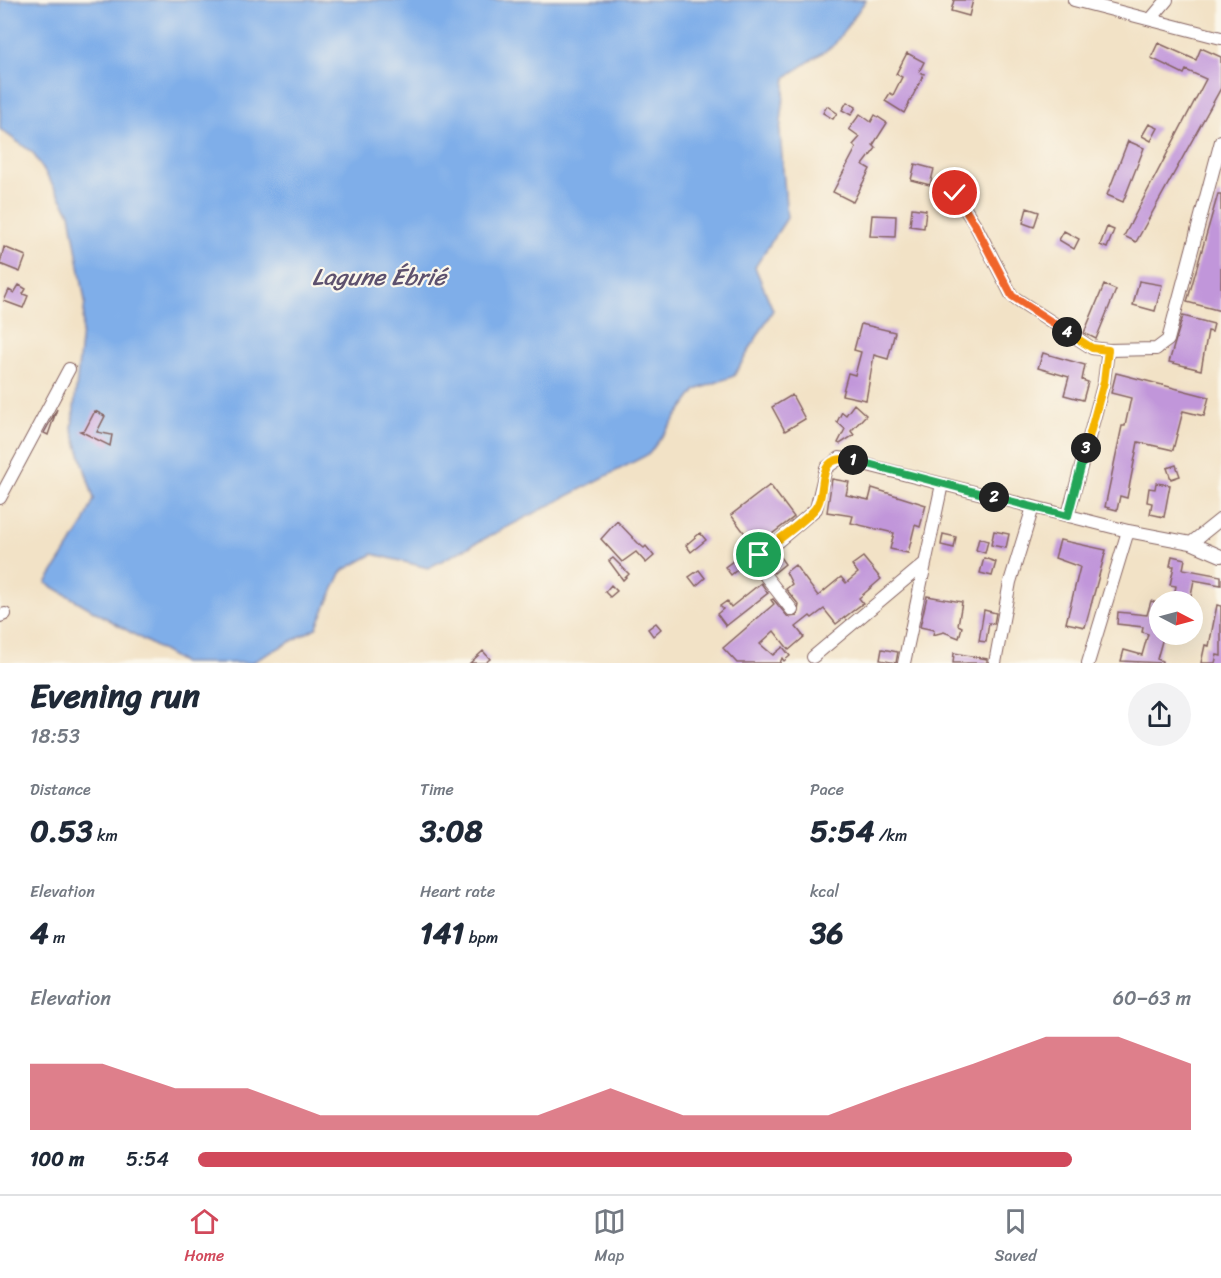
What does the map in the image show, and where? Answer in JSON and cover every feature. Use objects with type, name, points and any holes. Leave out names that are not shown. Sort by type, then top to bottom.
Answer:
[{"type":"street","points":[[1074,0],[1221,38]]},
{"type":"street","points":[[1150,19],[1167,0]]},
{"type":"street","points":[[955,193],[976,226],[1012,296],[1092,348],[1156,350],[1168,340],[1221,141]]},
{"type":"street","points":[[1209,185],[1221,180]]},
{"type":"street","points":[[1068,516],[1104,382],[1108,350]]},
{"type":"street","points":[[0,498],[69,369]]},
{"type":"street","points":[[792,610],[757,566],[756,560],[816,509],[824,474],[832,462],[840,458],[1128,531],[1191,543],[1221,556]]},
{"type":"street","points":[[904,663],[942,484]]},
{"type":"street","points":[[995,663],[1010,582],[1033,507]]},
{"type":"street","points":[[1191,543],[1221,519]]},
{"type":"street","points":[[1088,663],[1128,531]]},
{"type":"street","points":[[813,657],[925,563]]},
{"type":"water","name":"Lagune Ébrié","points":[[0,0],[866,0],[834,45],[786,77],[780,132],[787,218],[755,267],[773,310],[734,376],[696,390],[649,454],[428,568],[373,554],[342,571],[316,628],[251,663],[183,663],[46,583],[83,525],[94,499],[72,428],[85,301],[70,213],[33,153],[0,129]]},
{"type":"building","points":[[954,0],[973,0],[969,16],[951,11]]},
{"type":"building","points":[[1158,43],[1196,60],[1201,48],[1221,57],[1221,88],[1136,242],[1124,236],[1206,79],[1186,70],[1184,74],[1151,58]]},
{"type":"building","points":[[907,53],[924,62],[919,72],[924,74],[904,113],[885,101],[890,93],[893,95],[902,77],[896,74]]},
{"type":"building","points":[[847,102],[856,107],[851,115],[842,110]]},
{"type":"building","points":[[827,106],[837,113],[833,119],[823,113]]},
{"type":"building","points":[[860,114],[871,122],[875,115],[887,123],[873,145],[876,148],[863,165],[870,169],[853,202],[833,192],[856,148],[853,145],[860,137],[849,129]]},
{"type":"building","points":[[1149,124],[1158,128],[1151,141],[1142,136]]},
{"type":"building","points":[[1128,141],[1144,148],[1123,202],[1107,195]]},
{"type":"building","points":[[915,164],[934,169],[930,185],[911,180]]},
{"type":"building","points":[[1218,194],[1221,194],[1221,311],[1187,302]]},
{"type":"building","points":[[912,208],[926,210],[924,228],[910,226]]},
{"type":"building","points":[[1027,208],[1039,212],[1034,227],[1023,223]]},
{"type":"building","points":[[872,215],[896,216],[895,237],[870,236]]},
{"type":"building","points":[[1107,227],[1114,230],[1107,248],[1100,245]]},
{"type":"building","points":[[1064,231],[1079,239],[1074,249],[1059,240]]},
{"type":"building","points":[[4,247],[26,256],[20,272],[0,264]]},
{"type":"building","points":[[1139,281],[1162,285],[1155,311],[1133,305]]},
{"type":"building","points":[[19,285],[26,289],[23,294],[28,296],[23,308],[4,301],[9,290],[14,293]]},
{"type":"building","points":[[1104,285],[1116,290],[1096,339],[1084,333]]},
{"type":"building","points":[[1183,316],[1214,324],[1212,332],[1208,331],[1201,370],[1169,362]]},
{"type":"building","points":[[861,324],[895,332],[888,359],[874,355],[866,400],[842,395],[848,373],[855,375],[861,352],[854,350]]},
{"type":"building","points":[[1043,353],[1085,365],[1082,380],[1088,382],[1083,400],[1064,395],[1069,377],[1038,368]]},
{"type":"building","points":[[1116,373],[1209,397],[1204,416],[1183,411],[1173,450],[1138,442],[1127,498],[1120,496],[1117,510],[1105,507],[1122,426],[1125,426],[1131,398],[1111,393]]},
{"type":"building","points":[[792,395],[805,419],[785,431],[772,407]]},
{"type":"building","points":[[854,404],[866,415],[851,431],[854,435],[840,444],[838,443],[845,429],[837,422],[842,412],[846,415]]},
{"type":"building","points":[[57,409],[48,435],[44,433]]},
{"type":"building","points":[[95,411],[105,416],[97,432],[112,435],[110,446],[80,431],[85,430]]},
{"type":"building","points":[[1176,465],[1180,476],[1171,479],[1167,468]]},
{"type":"building","points":[[832,479],[849,482],[846,495],[869,500],[872,488],[926,505],[920,527],[915,525],[908,553],[890,549],[894,533],[851,523],[853,516],[827,512]]},
{"type":"building","points":[[1156,483],[1170,485],[1164,517],[1150,514],[1152,503],[1147,502],[1149,488],[1155,489]]},
{"type":"building","points":[[770,485],[794,517],[755,547],[731,515]]},
{"type":"building","points":[[617,521],[654,556],[646,563],[636,552],[622,562],[601,539]]},
{"type":"building","points":[[994,531],[1009,534],[1006,548],[991,545]]},
{"type":"building","points":[[700,533],[706,540],[691,552],[686,545]]},
{"type":"building","points":[[943,534],[956,537],[954,548],[941,545]]},
{"type":"building","points":[[979,538],[988,541],[985,553],[976,550]]},
{"type":"building","points":[[1060,540],[1106,550],[1085,627],[1066,623],[1080,567],[1055,558]]},
{"type":"building","points":[[777,553],[785,564],[774,573],[766,563]]},
{"type":"building","points":[[1172,556],[1185,559],[1183,569],[1221,576],[1221,585],[1194,580],[1192,591],[1175,591],[1176,586],[1170,585],[1174,566],[1170,566]]},
{"type":"building","points":[[863,557],[881,579],[859,598],[863,603],[836,624],[824,609],[812,618],[810,616],[796,627],[804,637],[789,650],[774,631],[760,644],[773,655],[783,647],[790,656],[784,661],[782,658],[780,663],[737,663],[723,648],[774,604],[771,600],[773,599],[788,617],[797,616],[799,605],[786,589],[792,584],[786,572],[795,565],[818,596],[841,577],[846,583],[858,573],[852,565]]},
{"type":"building","points":[[613,558],[629,574],[623,580],[609,561]]},
{"type":"building","points":[[984,558],[996,562],[992,576],[980,573]]},
{"type":"building","points":[[733,561],[739,568],[731,575],[725,567]]},
{"type":"building","points":[[699,570],[705,578],[696,586],[689,577]]},
{"type":"building","points":[[761,583],[768,593],[726,626],[717,614],[723,609],[720,606],[727,601],[731,607]]},
{"type":"building","points":[[611,585],[617,591],[610,597],[605,592]]},
{"type":"building","points":[[927,596],[962,602],[958,625],[962,627],[959,638],[944,632],[933,635],[934,630],[920,627]]},
{"type":"building","points":[[1217,605],[1221,606],[1221,656],[1217,655],[1215,663],[1201,663],[1205,645],[1209,646]]},
{"type":"building","points":[[1149,608],[1149,645],[1161,645],[1157,659],[1162,663],[1121,661],[1124,650],[1142,655],[1148,634],[1142,632],[1143,627],[1117,624],[1118,612],[1147,615]]},
{"type":"building","points":[[984,610],[996,613],[994,624],[989,623],[986,642],[979,641]]},
{"type":"building","points":[[656,623],[661,629],[653,636],[648,629]]},
{"type":"building","points":[[882,649],[898,652],[896,663],[880,660]]},
{"type":"building","points":[[483,651],[490,659],[485,663],[470,663]]},
{"type":"building","points":[[954,653],[987,659],[987,663],[953,663]]},
{"type":"route","points":[[759,555],[816,509],[826,468],[840,458],[1068,516],[1104,382],[1108,350],[1092,348],[1012,296],[976,226],[955,193]]}]
